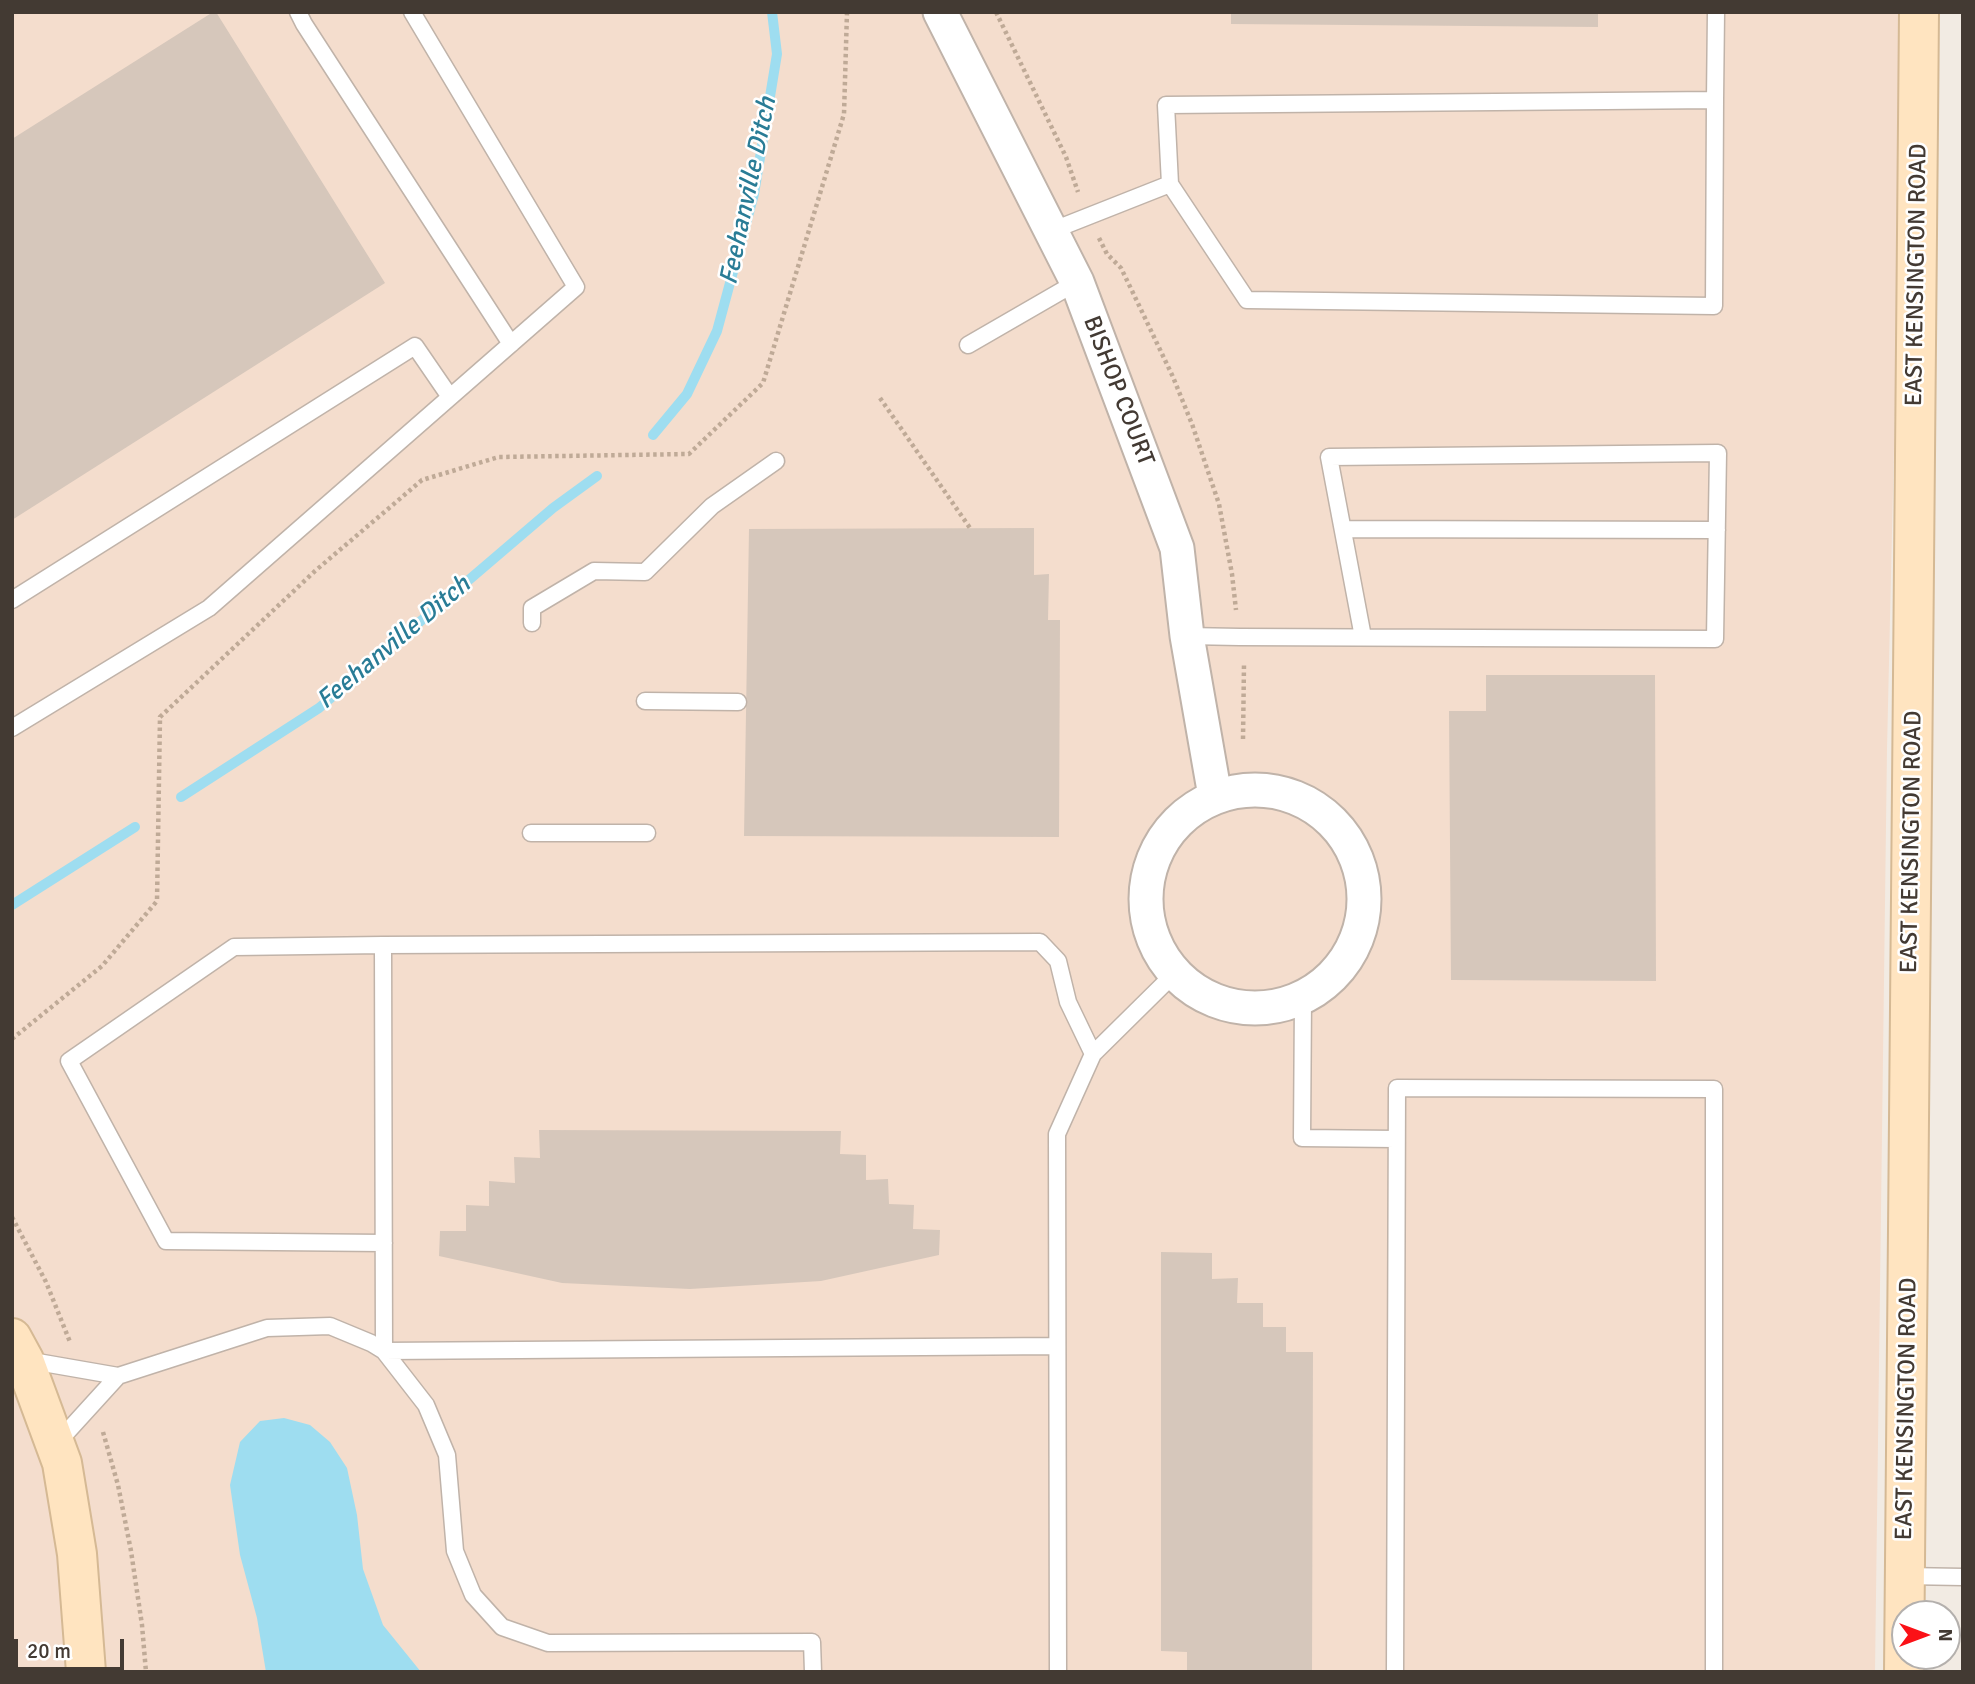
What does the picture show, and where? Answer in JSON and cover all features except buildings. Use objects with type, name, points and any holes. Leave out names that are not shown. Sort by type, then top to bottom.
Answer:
[{"type":"main road","name":"EAST KENSINGTON ROAD","points":[[1904,1672],[1919,12]]},
{"type":"main road","points":[[18,1349],[62,1463],[77,1554],[86,1672]]},
{"type":"street","name":"BISHOP COURT","points":[[940,12],[1077,282],[1177,548],[1187,636],[1215,796]]},
{"type":"street","points":[[1245,789],[1284,792],[1318,808],[1344,835],[1361,869],[1364,907],[1355,944],[1334,976],[1303,998],[1270,1008],[1234,1007],[1201,996],[1174,974],[1154,944],[1145,910],[1147,874],[1161,841],[1184,814],[1215,796],[1245,789]]},
{"type":"lane","points":[[298,12],[511,344]]},
{"type":"lane","points":[[12,728],[209,608],[576,286],[412,12]]},
{"type":"lane","points":[[1716,12],[1716,100],[1714,306],[1247,300],[1170,184],[1166,105],[1716,100]]},
{"type":"lane","points":[[1051,231],[1170,184]]},
{"type":"lane","points":[[968,345],[1077,282]]},
{"type":"lane","points":[[12,600],[415,346],[450,397]]},
{"type":"lane","points":[[1187,636],[1363,637],[1716,639],[1718,453],[1329,457],[1363,637]]},
{"type":"lane","points":[[532,623],[532,608],[594,571],[645,572],[712,506],[776,461]]},
{"type":"lane","points":[[1343,528],[1717,530]]},
{"type":"lane","points":[[645,701],[738,702]]},
{"type":"lane","points":[[530,833],[647,833]]},
{"type":"lane","points":[[384,1243],[166,1241],[69,1060],[234,947],[383,944],[1040,942],[1058,961],[1068,1002],[1093,1054]]},
{"type":"lane","points":[[383,944],[384,1351]]},
{"type":"lane","points":[[1058,1672],[1057,1134],[1093,1054],[1174,974]]},
{"type":"lane","points":[[1303,998],[1302,1138],[1395,1139]]},
{"type":"lane","points":[[1395,1672],[1397,1088],[1714,1089],[1714,1672]]},
{"type":"lane","points":[[55,1445],[118,1376],[267,1328],[330,1326],[384,1351],[426,1405],[447,1455],[455,1551],[473,1595],[502,1628],[548,1643],[812,1642],[813,1672]]},
{"type":"lane","points":[[384,1351],[1057,1346]]},
{"type":"lane","points":[[18,1349],[118,1376]]},
{"type":"lane","points":[[1905,1576],[1963,1577]]},
{"type":"path","points":[[12,1039],[102,966],[157,901],[160,717],[315,571],[422,480],[499,457],[689,454],[764,383],[844,114],[847,12]]},
{"type":"path","points":[[880,398],[970,528]]},
{"type":"shaded area","points":[[12,12],[1900,12],[1875,1672],[12,1672]]},
{"type":"water","points":[[284,1418],[310,1425],[330,1442],[347,1468],[357,1515],[363,1569],[383,1625],[421,1672],[266,1672],[257,1618],[240,1555],[230,1485],[240,1442],[260,1421]]},
{"type":"waterway","name":"Feehanville Ditch","points":[[653,435],[687,394],[717,331],[754,194],[777,54],[772,12]]},
{"type":"waterway","name":"Feehanville Ditch","points":[[181,797],[319,708],[553,508],[597,476]]},
{"type":"waterway","name":"Feehanville Ditch","points":[[12,905],[135,827]]}]
